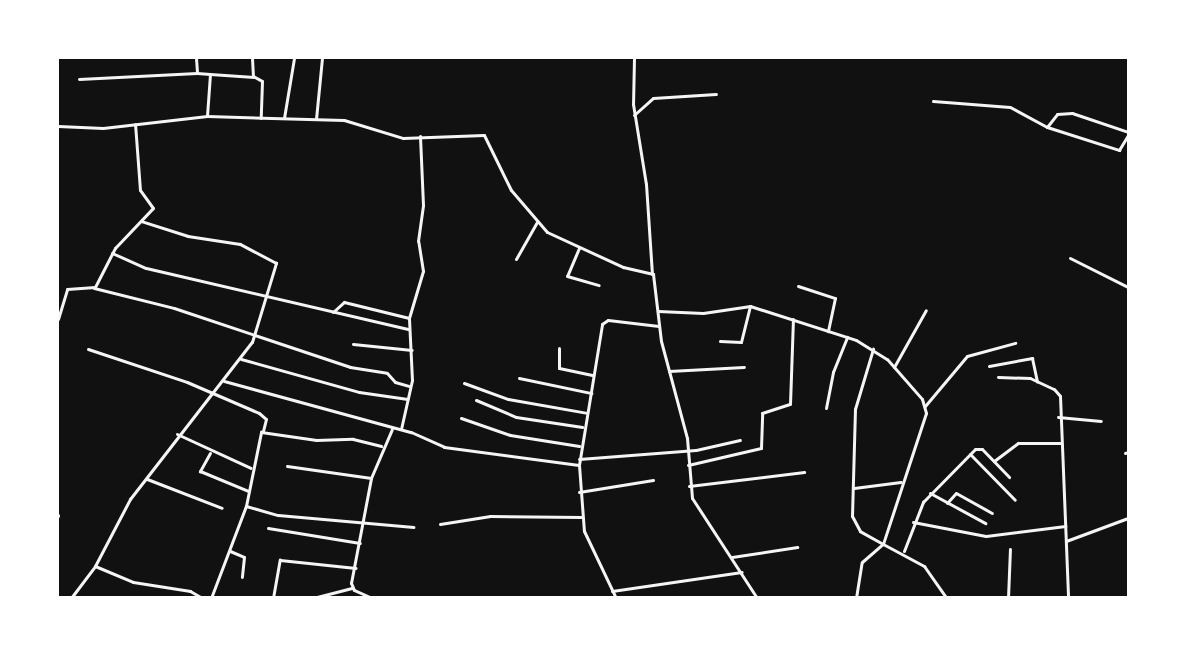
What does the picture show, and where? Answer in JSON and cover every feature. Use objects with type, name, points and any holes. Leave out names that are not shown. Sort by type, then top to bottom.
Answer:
[{"type":"street","points":[[196,58],[197,73]]},
{"type":"street","points":[[252,58],[254,77]]},
{"type":"street","points":[[284,118],[294,58]]},
{"type":"street","points":[[316,120],[322,58]]},
{"type":"street","points":[[634,58],[634,115],[646,184],[652,274],[659,326],[688,451],[689,486],[699,513],[743,572],[757,598]]},
{"type":"street","points":[[80,79],[197,73],[254,77],[262,81],[262,118]]},
{"type":"street","points":[[207,116],[210,74]]},
{"type":"street","points":[[634,115],[653,98],[716,94]]},
{"type":"street","points":[[933,101],[1010,107],[1047,126],[1117,150],[1128,134],[1064,112],[1057,114],[1047,126]]},
{"type":"street","points":[[58,126],[136,124],[207,116],[352,121],[402,138],[484,135],[511,190],[537,222],[579,248],[652,274]]},
{"type":"street","points":[[94,288],[112,253],[141,222],[153,205],[140,190],[136,124]]},
{"type":"street","points":[[401,429],[409,386],[412,350],[409,318],[423,271],[418,241],[423,205],[420,136]]},
{"type":"street","points":[[71,598],[95,566],[122,512],[177,434],[241,359],[254,336],[267,296],[274,258],[240,244],[188,236],[141,222]]},
{"type":"street","points":[[516,259],[537,222]]},
{"type":"street","points":[[579,248],[567,276],[600,285]]},
{"type":"street","points":[[112,253],[146,268],[409,329]]},
{"type":"street","points":[[1070,258],[1128,287]]},
{"type":"street","points":[[58,320],[70,286],[94,288],[174,308],[350,367],[387,372],[395,382],[409,386]]},
{"type":"street","points":[[798,286],[836,298],[828,331]]},
{"type":"street","points":[[332,312],[344,302],[409,318]]},
{"type":"street","points":[[658,310],[703,312],[750,306],[847,337],[873,349],[894,367],[925,406]]},
{"type":"street","points":[[720,341],[741,342],[750,306]]},
{"type":"street","points":[[894,367],[926,310]]},
{"type":"street","points":[[688,465],[761,448],[762,413],[790,404],[793,319]]},
{"type":"street","points":[[616,598],[581,517],[579,446],[582,427],[587,413],[604,321],[659,326]]},
{"type":"street","points":[[826,408],[833,372],[847,337]]},
{"type":"street","points":[[856,598],[862,562],[883,544],[902,482],[924,421],[925,406],[967,356],[1015,343]]},
{"type":"street","points":[[353,344],[412,350]]},
{"type":"street","points":[[88,348],[214,392],[264,416],[263,431],[251,468],[246,506],[211,598]]},
{"type":"street","points":[[559,348],[559,368],[593,375]]},
{"type":"street","points":[[873,349],[856,401],[854,525],[883,544],[904,552],[924,566],[946,598]]},
{"type":"street","points":[[989,366],[1032,358],[1038,381]]},
{"type":"street","points":[[241,359],[350,390],[407,399]]},
{"type":"street","points":[[669,371],[744,367]]},
{"type":"street","points":[[998,377],[1021,376],[1038,381],[1058,392],[1068,598]]},
{"type":"street","points":[[519,378],[591,393]]},
{"type":"street","points":[[224,381],[392,429],[401,429],[444,447],[579,465]]},
{"type":"street","points":[[464,383],[508,399],[587,413]]},
{"type":"street","points":[[476,400],[516,417],[582,427]]},
{"type":"street","points":[[1058,417],[1101,421]]},
{"type":"street","points":[[460,418],[510,435],[579,446]]},
{"type":"street","points":[[352,588],[371,478],[381,446],[392,429]]},
{"type":"street","points":[[263,431],[316,440],[353,438],[381,446]]},
{"type":"street","points":[[177,434],[210,453],[251,468]]},
{"type":"street","points":[[579,459],[688,451],[740,440]]},
{"type":"street","points":[[994,461],[1018,443],[1060,443]]},
{"type":"street","points":[[904,552],[914,522],[930,493],[970,454],[980,448],[1009,477]]},
{"type":"street","points":[[210,453],[200,471],[248,491]]},
{"type":"street","points":[[970,454],[1015,500]]},
{"type":"street","points":[[287,466],[371,478]]},
{"type":"street","points":[[689,486],[804,472]]},
{"type":"street","points":[[147,479],[222,508]]},
{"type":"street","points":[[579,492],[653,480]]},
{"type":"street","points":[[854,488],[902,482]]},
{"type":"street","points":[[930,493],[985,524]]},
{"type":"street","points":[[947,503],[956,493],[992,513]]},
{"type":"street","points":[[246,506],[278,515],[413,527]]},
{"type":"street","points":[[440,524],[490,516],[581,517]]},
{"type":"street","points":[[1066,541],[1128,518]]},
{"type":"street","points":[[914,522],[986,536],[1065,526]]},
{"type":"street","points":[[268,528],[360,543]]},
{"type":"street","points":[[732,557],[797,547]]},
{"type":"street","points":[[1008,598],[1010,549]]},
{"type":"street","points":[[230,551],[244,557],[242,577]]},
{"type":"street","points":[[273,598],[280,560],[356,568]]},
{"type":"street","points":[[95,566],[133,582],[190,591],[202,598]]},
{"type":"street","points":[[612,590],[743,572]]},
{"type":"street","points":[[313,598],[352,588],[372,598]]},
{"type":"street","points":[[788,598],[814,597]]}]
